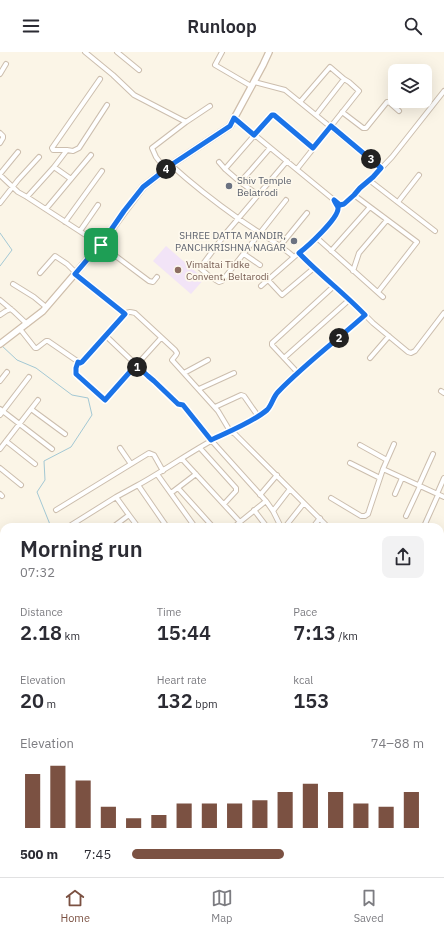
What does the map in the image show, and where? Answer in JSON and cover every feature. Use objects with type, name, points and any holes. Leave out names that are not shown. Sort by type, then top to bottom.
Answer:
[{"type":"street","points":[[85,52],[120,81],[134,95],[186,122]]},
{"type":"street","points":[[117,52],[139,70]]},
{"type":"street","points":[[222,52],[215,65],[252,84],[285,90],[381,168]]},
{"type":"street","points":[[1,343],[27,324],[46,307],[101,245],[124,211],[143,187],[171,165],[230,126],[269,52]]},
{"type":"street","points":[[0,74],[6,64]]},
{"type":"street","points":[[297,169],[359,91],[330,67],[300,102]]},
{"type":"street","points":[[100,79],[52,148],[54,150],[73,151],[80,148],[107,105]]},
{"type":"street","points":[[316,115],[344,79]]},
{"type":"street","points":[[234,118],[340,205],[344,204],[354,195],[392,157],[444,92]]},
{"type":"street","points":[[342,112],[363,128],[366,128],[387,102],[399,111]]},
{"type":"street","points":[[166,170],[156,157],[152,148],[210,106]]},
{"type":"street","points":[[226,169],[272,115],[274,115],[313,148]]},
{"type":"street","points":[[0,133],[3,136],[0,143]]},
{"type":"street","points":[[240,182],[270,148]]},
{"type":"street","points":[[27,197],[67,150]]},
{"type":"street","points":[[18,152],[0,175],[18,192],[101,245],[150,281],[153,282],[157,277]]},
{"type":"street","points":[[46,210],[91,155]]},
{"type":"street","points":[[0,203],[39,157]]},
{"type":"street","points":[[286,161],[238,218],[200,268],[219,282],[222,281],[286,200]]},
{"type":"street","points":[[219,162],[240,182],[258,195]]},
{"type":"street","points":[[171,165],[185,178],[238,218],[294,257]]},
{"type":"street","points":[[54,166],[72,179]]},
{"type":"street","points":[[65,222],[102,171]]},
{"type":"street","points":[[398,202],[419,175]]},
{"type":"street","points":[[370,180],[435,230]]},
{"type":"street","points":[[354,195],[416,242],[378,292]]},
{"type":"street","points":[[261,286],[317,238],[338,213],[338,207],[334,200]]},
{"type":"street","points":[[80,231],[98,205]]},
{"type":"street","points":[[331,251],[370,207]]},
{"type":"street","points":[[280,246],[307,213]]},
{"type":"street","points":[[353,271],[359,253],[387,220]]},
{"type":"street","points":[[317,238],[383,297]]},
{"type":"street","points":[[299,253],[388,336],[408,352],[413,352],[444,313]]},
{"type":"street","points":[[244,254],[260,265]]},
{"type":"street","points":[[40,273],[55,256],[67,264],[75,273],[125,314]]},
{"type":"street","points":[[268,280],[282,295],[314,268]]},
{"type":"street","points":[[13,284],[34,297],[46,307]]},
{"type":"street","points":[[298,373],[272,344],[272,342],[334,286]]},
{"type":"street","points":[[0,300],[27,324]]},
{"type":"street","points":[[284,358],[349,300]]},
{"type":"street","points":[[0,315],[6,310],[11,309]]},
{"type":"street","points":[[20,329],[35,348],[48,341],[80,363],[125,314],[128,312],[135,313],[177,353],[172,360],[215,407],[230,431],[235,434],[324,523]]},
{"type":"street","points":[[74,523],[116,497],[163,471],[211,440],[258,416],[269,408],[277,393],[298,373],[365,315]]},
{"type":"street","points":[[106,336],[178,404],[183,405],[211,440],[266,500],[279,523]]},
{"type":"street","points":[[370,358],[388,336]]},
{"type":"street","points":[[78,362],[76,374],[105,400],[161,338]]},
{"type":"street","points":[[184,373],[208,360]]},
{"type":"street","points":[[0,381],[7,372]]},
{"type":"street","points":[[199,389],[234,374]]},
{"type":"street","points":[[29,377],[1,412],[20,424],[52,449]]},
{"type":"street","points":[[215,407],[241,395],[244,396],[258,416]]},
{"type":"street","points":[[0,449],[38,400]]},
{"type":"street","points":[[31,409],[64,434]]},
{"type":"street","points":[[6,441],[34,464]]},
{"type":"street","points":[[331,498],[361,516],[368,514],[383,469],[394,444]]},
{"type":"street","points":[[360,445],[387,460]]},
{"type":"street","points":[[120,448],[131,464]]},
{"type":"street","points":[[200,448],[236,488],[236,492],[224,504]]},
{"type":"street","points":[[56,510],[149,453],[154,455],[163,471]]},
{"type":"street","points":[[406,516],[433,454]]},
{"type":"street","points":[[182,458],[239,523]]},
{"type":"street","points":[[350,463],[380,478]]},
{"type":"street","points":[[0,468],[21,485]]},
{"type":"street","points":[[383,469],[444,497]]},
{"type":"street","points":[[157,474],[192,523]]},
{"type":"street","points":[[171,493],[196,474]]},
{"type":"street","points":[[260,494],[277,475]]},
{"type":"street","points":[[395,494],[402,478]]},
{"type":"street","points":[[424,523],[444,478]]},
{"type":"street","points":[[138,485],[164,523]]},
{"type":"street","points":[[178,488],[209,523]]},
{"type":"street","points":[[273,511],[290,489]]},
{"type":"street","points":[[116,497],[135,523]]},
{"type":"street","points":[[241,523],[266,500]]},
{"type":"street","points":[[288,523],[304,503]]},
{"type":"street","points":[[254,510],[264,523]]},
{"type":"street","points":[[118,523],[129,515]]},
{"type":"street","points":[[316,523],[320,518]]},
{"type":"shaded area","name":"Vimaltai Tidke Convent, Beltarodi","points":[[166,246],[204,279],[191,294],[153,261]]},
{"type":"waterway","points":[[0,233],[12,250],[0,266]]},
{"type":"waterway","points":[[1,345],[17,360],[36,368],[72,395],[88,398],[92,415],[71,447],[44,461],[45,480],[37,492],[49,523]]},
{"type":"place","name":"Shiv Temple Belatrodi","points":[[229,186]]},
{"type":"place","name":"SHREE DATTA MANDIR, PANCHKRISHNA NAGAR","points":[[294,241]]},
{"type":"place","name":"Vimaltai Tidke Convent, Beltarodi","points":[[178,270]]},
{"type":"route","points":[[274,115],[313,148],[331,126],[381,168],[344,204],[340,205],[334,200],[338,207],[336,215],[317,238],[299,253],[365,315],[277,393],[266,411],[256,418],[211,440],[183,405],[178,404],[136,365],[105,400],[76,374],[78,362],[82,362],[94,350],[125,314],[75,274],[101,245],[124,211],[143,187],[174,163],[230,126],[234,118],[254,135],[270,116],[274,115]]}]
